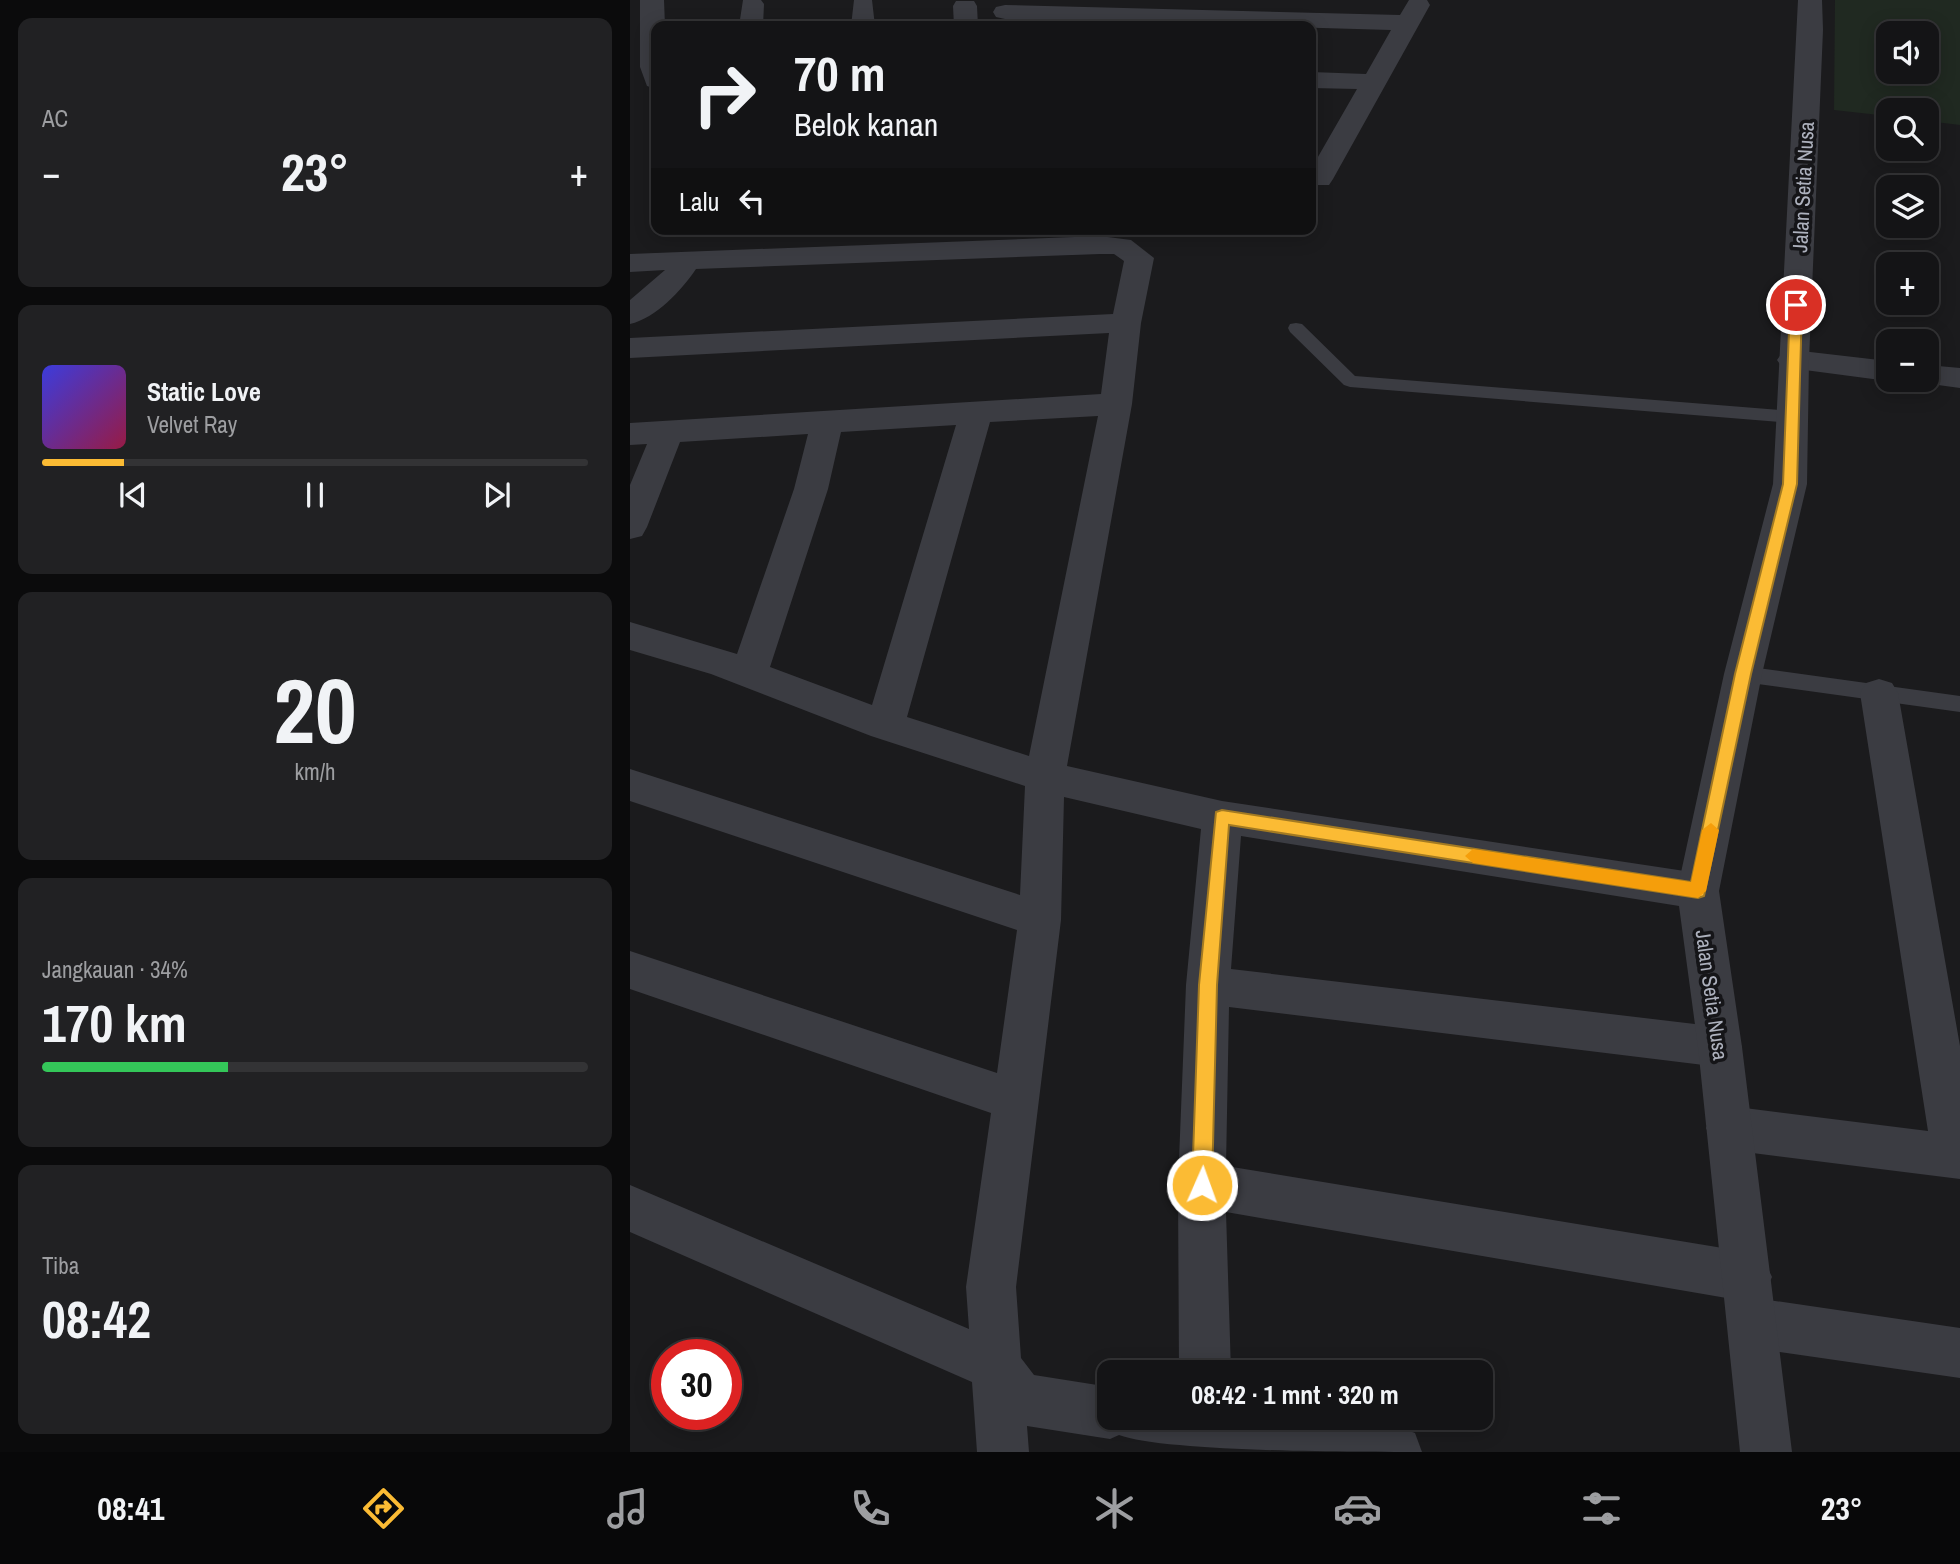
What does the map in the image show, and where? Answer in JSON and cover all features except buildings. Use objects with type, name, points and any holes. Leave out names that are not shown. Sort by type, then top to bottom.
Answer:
[{"type":"street","points":[[651,21],[652,0]]},
{"type":"street","name":"Jalan Setia Nusa","points":[[1766,1452],[1720,1047],[1698,891],[1743,674],[1790,484],[1793,360],[1811,30],[1810,0]]},
{"type":"street","points":[[1006,13],[1415,11]]},
{"type":"street","points":[[1319,179],[1415,11]]},
{"type":"street","points":[[649,71],[651,24]]},
{"type":"street","points":[[1316,80],[1374,82]]},
{"type":"street","points":[[1316,141],[1340,142]]},
{"type":"street","points":[[630,263],[1140,244],[1126,323],[1116,404],[1045,777],[1040,920],[991,1287],[1003,1452]]},
{"type":"street","points":[[630,315],[673,281],[687,261]]},
{"type":"street","points":[[630,348],[1126,323]]},
{"type":"street","points":[[1793,360],[1876,369]]},
{"type":"street","points":[[1939,376],[1960,378]]},
{"type":"street","points":[[630,434],[1116,404]]},
{"type":"street","points":[[886,725],[976,413]]},
{"type":"street","points":[[749,673],[811,489],[827,422]]},
{"type":"street","points":[[630,527],[667,432]]},
{"type":"street","points":[[630,636],[749,673],[886,725],[1045,777],[1222,817],[1698,891]]},
{"type":"street","points":[[1729,1128],[1958,1157],[1880,693]]},
{"type":"street","points":[[630,785],[1040,920]]},
{"type":"street","points":[[1205,1360],[1202,1185],[1208,985],[1222,817]]},
{"type":"street","points":[[630,970],[1016,1100]]},
{"type":"street","points":[[1208,985],[1720,1047]]},
{"type":"street","points":[[1202,1185],[1749,1300],[1960,1353]]},
{"type":"street","points":[[630,1208],[996,1367],[1020,1399],[1097,1411]]},
{"type":"street","points":[[1256,1430],[1396,1452]]},
{"type":"lane","points":[[1296,328],[1350,381],[1792,417]]},
{"type":"lane","points":[[1743,674],[1960,704]]},
{"type":"shaded area","points":[[1835,0],[1960,0],[1960,125],[1939,122],[1939,98],[1876,98],[1876,115],[1834,110]]},
{"type":"slow traffic","points":[[1473,856],[1698,891],[1711,830]]},
{"type":"route","points":[[1202,1185],[1208,985],[1222,817],[1698,891],[1743,674],[1790,484],[1796,305]]}]
